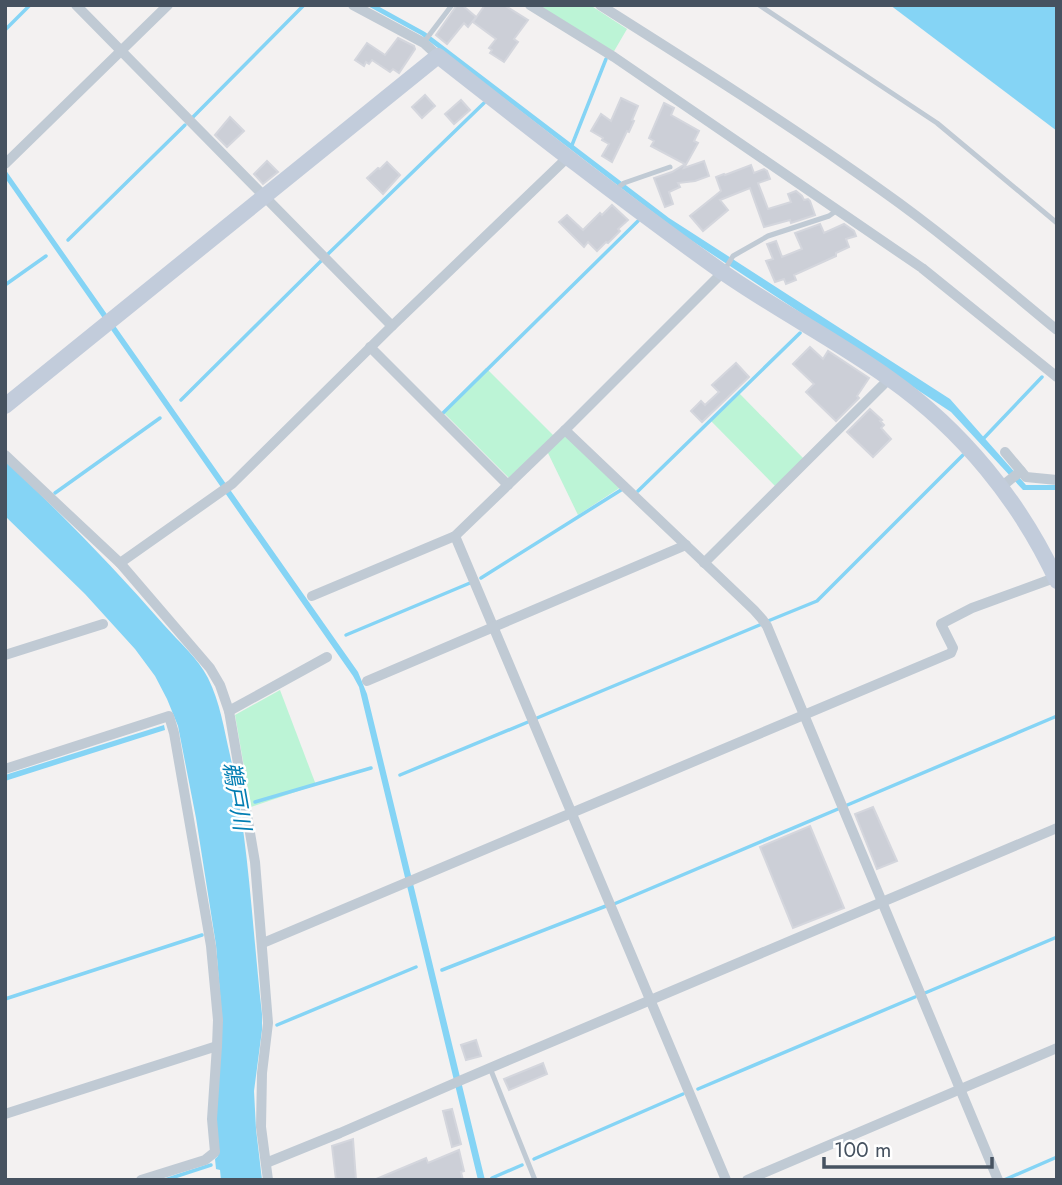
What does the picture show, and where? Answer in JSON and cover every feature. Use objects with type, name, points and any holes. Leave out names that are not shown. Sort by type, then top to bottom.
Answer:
[{"type":"street","points":[[76,5],[392,326]]},
{"type":"street","points":[[5,163],[168,5]]},
{"type":"street","points":[[353,5],[425,42],[438,56],[567,158],[618,187],[723,272],[890,378],[936,414],[971,449],[1012,478],[1057,480]]},
{"type":"street","points":[[530,5],[614,57],[922,268],[1057,377]]},
{"type":"street","points":[[600,5],[882,190],[975,261],[1057,330]]},
{"type":"street","points":[[5,406],[438,56]]},
{"type":"street","points":[[120,563],[227,488],[567,158]]},
{"type":"street","points":[[312,596],[455,537],[723,272]]},
{"type":"street","points":[[370,347],[508,485]]},
{"type":"street","points":[[704,563],[890,378]]},
{"type":"street","points":[[565,430],[767,626],[998,1180]]},
{"type":"street","points":[[262,943],[951,653],[953,648],[942,624],[972,608],[1056,579],[1031,534],[1005,452]]},
{"type":"street","points":[[5,455],[120,563],[211,668],[220,685],[229,711],[255,862],[268,1023],[262,1073],[261,1127],[268,1180]]},
{"type":"street","points":[[455,537],[726,1180]]},
{"type":"street","points":[[367,681],[686,545]]},
{"type":"street","points":[[5,654],[103,624]]},
{"type":"street","points":[[229,711],[327,657]]},
{"type":"street","points":[[5,769],[169,716],[211,946],[218,1020],[212,1119],[215,1152],[205,1160],[141,1180]]},
{"type":"street","points":[[266,1163],[1057,828]]},
{"type":"street","points":[[5,1114],[218,1046]]},
{"type":"street","points":[[747,1180],[1057,1048]]},
{"type":"lane","points":[[425,42],[452,5]]},
{"type":"lane","points":[[759,5],[937,123],[1057,223]]},
{"type":"lane","points":[[618,187],[670,167]]},
{"type":"lane","points":[[723,272],[733,256],[768,236],[829,216],[839,210]]},
{"type":"lane","points":[[490,1068],[535,1180]]},
{"type":"green space","points":[[538,5],[590,5],[627,29],[613,53]]},
{"type":"green space","points":[[486,368],[554,436],[510,479],[443,412]]},
{"type":"green space","points":[[739,393],[805,460],[777,488],[710,420]]},
{"type":"green space","points":[[565,435],[621,487],[578,515],[547,451]]},
{"type":"green space","points":[[280,690],[316,785],[251,807],[235,715]]},
{"type":"water","points":[[366,5],[376,5],[425,32],[669,218],[950,399],[1026,485],[1057,485],[1057,490],[1023,490],[951,412],[680,233],[421,35]]},
{"type":"water","points":[[890,5],[1057,5],[1057,131]]},
{"type":"water","points":[[5,169],[358,672],[367,694],[485,1180],[478,1180],[359,687],[5,178]]},
{"type":"water","name":"鵜戸川","points":[[5,460],[106,561],[188,650],[204,671],[216,696],[242,819],[262,1014],[254,1091],[262,1180],[221,1180],[220,1170],[216,1169],[222,1019],[216,945],[178,726],[155,676],[135,649],[85,594],[5,516]]},
{"type":"water","points":[[164,725],[165,730],[5,781],[5,775]]},
{"type":"building","points":[[457,5],[462,5],[476,17],[468,27],[464,23],[447,44],[436,35]]},
{"type":"building","points":[[485,5],[504,5],[528,20],[514,39],[518,42],[504,62],[490,53],[492,50],[489,48],[496,39],[473,22]]},
{"type":"building","points":[[398,38],[415,49],[399,73],[393,69],[390,72],[372,60],[364,66],[355,60],[367,43],[385,55]]},
{"type":"building","points":[[425,95],[435,106],[422,118],[412,107]]},
{"type":"building","points":[[621,98],[638,106],[629,132],[627,131],[612,162],[602,156],[609,144],[591,131],[601,114],[611,121]]},
{"type":"building","points":[[461,100],[470,110],[454,124],[445,114]]},
{"type":"building","points":[[664,103],[674,108],[671,115],[699,131],[694,141],[698,143],[684,168],[704,161],[709,176],[678,183],[680,187],[669,192],[673,204],[665,207],[654,178],[685,164],[651,146],[654,141],[649,138]]},
{"type":"building","points":[[230,117],[244,131],[227,147],[215,135]]},
{"type":"building","points":[[267,161],[278,172],[263,184],[254,174]]},
{"type":"building","points":[[387,162],[400,175],[383,194],[367,178]]},
{"type":"building","points":[[751,165],[754,173],[764,169],[767,171],[770,179],[758,183],[768,209],[791,202],[788,194],[796,191],[804,200],[810,201],[815,215],[791,223],[790,220],[764,227],[750,188],[720,200],[728,210],[703,231],[690,216],[721,191],[716,177]]},
{"type":"building","points":[[612,205],[628,220],[608,243],[597,251],[588,242],[584,247],[559,222],[567,215],[583,230]]},
{"type":"building","points":[[820,224],[824,233],[844,224],[854,231],[856,236],[846,239],[849,247],[836,253],[836,256],[794,275],[796,280],[786,284],[784,279],[775,282],[766,261],[773,259],[767,244],[776,241],[782,257],[802,249],[795,233]]},
{"type":"building","points":[[810,347],[823,359],[828,351],[869,378],[857,396],[859,398],[836,421],[806,392],[814,384],[793,364]]},
{"type":"building","points":[[736,363],[749,377],[702,422],[691,411],[701,401],[705,405],[719,392],[712,385]]},
{"type":"building","points":[[870,409],[882,420],[880,421],[884,425],[881,428],[891,439],[873,457],[847,432]]},
{"type":"building","points":[[873,807],[897,861],[877,869],[855,814]]},
{"type":"building","points":[[810,826],[844,908],[793,928],[760,847]]},
{"type":"building","points":[[476,1040],[481,1056],[466,1060],[461,1045]]},
{"type":"building","points":[[543,1063],[547,1074],[509,1090],[504,1079]]},
{"type":"building","points":[[452,1109],[461,1144],[452,1147],[443,1111]]},
{"type":"building","points":[[353,1139],[356,1180],[336,1180],[332,1146]]},
{"type":"building","points":[[459,1150],[464,1171],[461,1172],[463,1180],[374,1180],[426,1158],[428,1163]]},
{"type":"waterway","points":[[5,30],[30,5]]},
{"type":"waterway","points":[[193,117],[304,5]]},
{"type":"waterway","points":[[572,145],[606,59]]},
{"type":"waterway","points":[[328,254],[484,103]]},
{"type":"waterway","points":[[68,240],[185,125]]},
{"type":"waterway","points":[[441,415],[638,221]]},
{"type":"waterway","points":[[5,285],[46,256]]},
{"type":"waterway","points":[[181,400],[323,259]]},
{"type":"waterway","points":[[638,491],[800,333]]},
{"type":"waterway","points":[[983,439],[1042,377]]},
{"type":"waterway","points":[[55,493],[160,418]]},
{"type":"waterway","points":[[768,621],[817,601],[963,455]]},
{"type":"waterway","points":[[481,578],[621,490]]},
{"type":"waterway","points":[[346,635],[470,583]]},
{"type":"waterway","points":[[537,718],[762,624]]},
{"type":"waterway","points":[[845,806],[1057,716]]},
{"type":"waterway","points":[[400,775],[528,722]]},
{"type":"waterway","name":"鵜戸川","points":[[255,802],[371,768]]},
{"type":"waterway","points":[[614,904],[838,809]]},
{"type":"waterway","points":[[442,970],[606,906]]},
{"type":"waterway","points":[[5,999],[202,935]]},
{"type":"waterway","points":[[925,993],[1057,937]]},
{"type":"waterway","points":[[277,1025],[416,967]]},
{"type":"waterway","points":[[698,1089],[915,997]]},
{"type":"waterway","points":[[534,1159],[683,1094]]},
{"type":"waterway","points":[[1004,1180],[1057,1157]]},
{"type":"waterway","points":[[165,1180],[211,1165]]},
{"type":"waterway","points":[[492,1178],[522,1165]]}]
